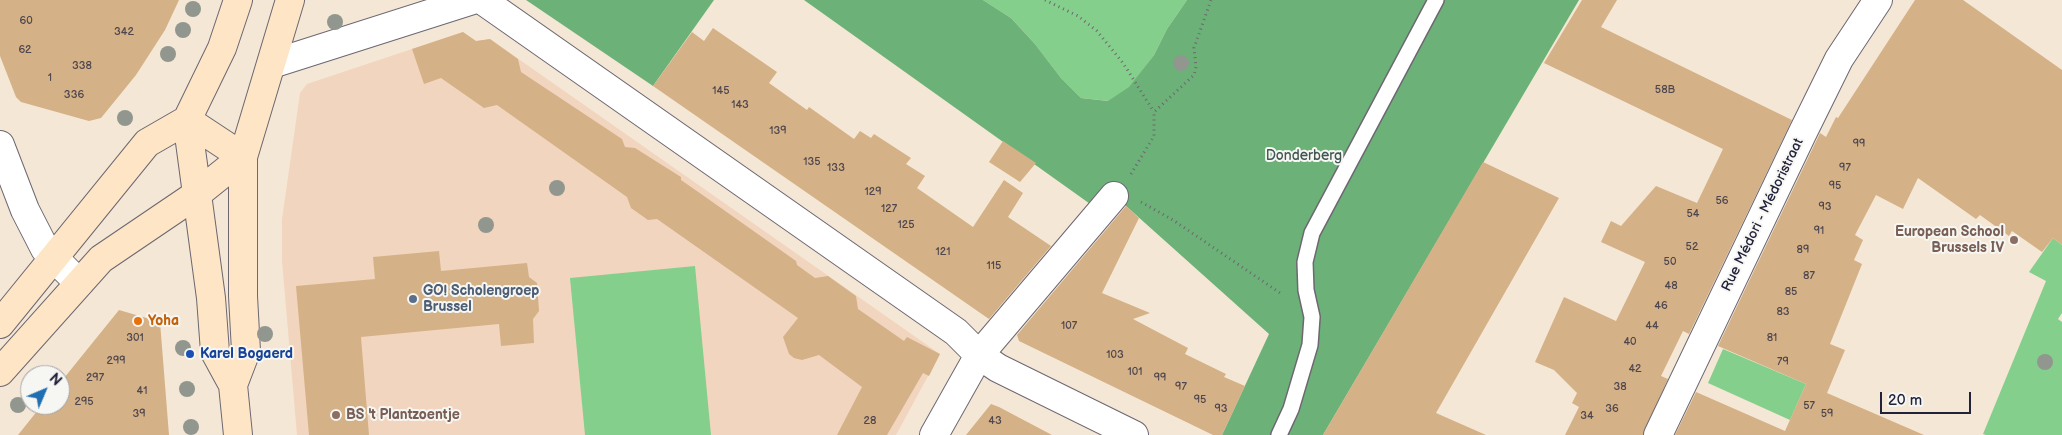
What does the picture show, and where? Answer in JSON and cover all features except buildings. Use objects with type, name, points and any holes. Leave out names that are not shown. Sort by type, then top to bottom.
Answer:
[{"type":"main road","points":[[238,0],[222,48],[187,120],[211,298],[215,352],[233,385],[238,435]]},
{"type":"main road","points":[[233,385],[246,351],[243,296],[243,157],[290,0]]},
{"type":"main road","points":[[187,120],[243,157]]},
{"type":"main road","points":[[0,324],[147,143],[187,120]]},
{"type":"main road","points":[[0,372],[101,259],[197,194],[243,157]]},
{"type":"street","points":[[272,64],[473,0]]},
{"type":"street","points":[[482,0],[956,332],[980,355],[998,368],[1134,435]]},
{"type":"street","name":"Rue Médori - Médoristraat","points":[[1658,435],[1831,76],[1878,0]]},
{"type":"street","points":[[0,145],[25,210],[45,250],[53,260],[79,283]]},
{"type":"street","points":[[934,435],[980,355],[1117,193]]},
{"type":"lane","points":[[1278,435],[1291,409],[1310,344],[1312,317],[1306,290],[1305,262],[1312,233],[1436,0]]},
{"type":"path","points":[[1045,0],[1078,16],[1097,32],[1123,63],[1154,112],[1154,136],[1137,166],[1117,193],[1173,220],[1253,272],[1312,317]]},
{"type":"path","points":[[1154,112],[1172,93],[1194,75],[1196,67],[1194,48],[1211,0]]},
{"type":"shaded area","points":[[463,32],[476,41],[490,39],[940,354],[896,435],[297,435],[282,261],[282,219],[300,93],[307,84]]},
{"type":"green space","points":[[526,0],[714,0],[653,86]]},
{"type":"green space","name":"Donderberg","points":[[804,0],[983,0],[1011,18],[1035,44],[1061,78],[1081,98],[1108,101],[1129,87],[1154,55],[1167,29],[1187,0],[1579,0],[1323,435],[1222,435],[1269,334],[1107,189],[1093,206]]},
{"type":"green space","points":[[983,0],[1187,0],[1167,29],[1154,55],[1129,88],[1109,101],[1081,98],[1061,78],[1035,44],[1011,18]]},
{"type":"green space","points":[[2053,238],[2062,245],[2062,313],[2058,319],[2062,322],[2062,435],[1983,434],[2046,281],[2029,272]]},
{"type":"green space","points":[[695,266],[711,435],[585,435],[570,278]]},
{"type":"green space","points":[[1723,349],[1806,384],[1790,420],[1708,383]]},
{"type":"place","name":"European School Brussels IV","points":[[2014,240]]},
{"type":"place","name":"GO! Scholengroep Brussel","points":[[413,299]]},
{"type":"place","name":"Yoha","points":[[138,321]]},
{"type":"place","name":"Karel Bogaerd","points":[[190,354]]},
{"type":"place","name":"BS 't Plantzoentje","points":[[336,415]]}]
